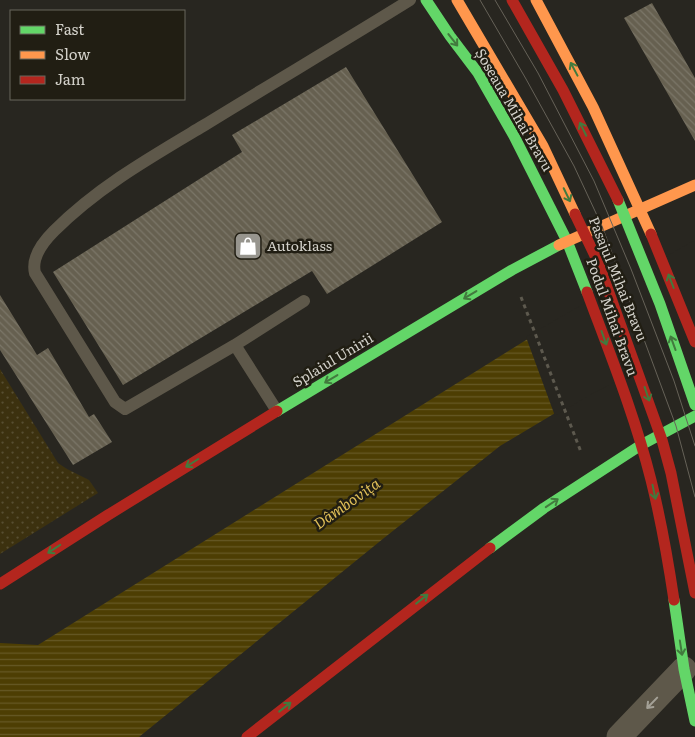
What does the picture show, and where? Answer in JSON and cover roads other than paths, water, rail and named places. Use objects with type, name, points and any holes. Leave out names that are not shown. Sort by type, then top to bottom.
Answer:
[{"type":"main road","name":"Șoseaua Mihai Bravu","points":[[426,0],[478,73],[514,136],[567,241]]},
{"type":"main road","name":"Pasajul Mihai Bravu","points":[[457,0],[543,146],[598,262],[662,440],[673,481],[695,593]]},
{"type":"main road","name":"Pasajul Mihai Bravu","points":[[512,0],[578,117],[618,202],[637,245],[695,406]]},
{"type":"main road","points":[[536,0],[577,74],[641,208],[695,342]]},
{"type":"main road","name":"Splaiul Unirii","points":[[0,584],[277,411],[512,270],[567,241],[695,185]]},
{"type":"main road","name":"Podul Mihai Bravu","points":[[567,241],[628,404],[641,445]]},
{"type":"main road","points":[[247,737],[391,623],[509,534],[591,476],[641,445],[695,416]]},
{"type":"main road","points":[[641,445],[651,479],[664,540],[684,668],[695,721]]},
{"type":"street","points":[[619,737],[684,668]]},
{"type":"lane","points":[[304,301],[235,345],[129,408],[121,408],[115,402],[35,273],[34,259],[54,231],[129,170],[410,0]]},
{"type":"lane","points":[[235,345],[277,411]]},
{"type":"water","name":"Dâmbovița","points":[[547,327],[587,394],[500,446],[139,737],[0,737],[0,643],[38,645]]},
{"type":"tram line","points":[[480,0],[574,166],[602,226],[676,426],[695,497]]},
{"type":"tram line","points":[[495,0],[538,73],[594,181],[631,269],[674,381],[695,446]]},
{"type":"place","name":"Autoklass","points":[[248,246]]}]
